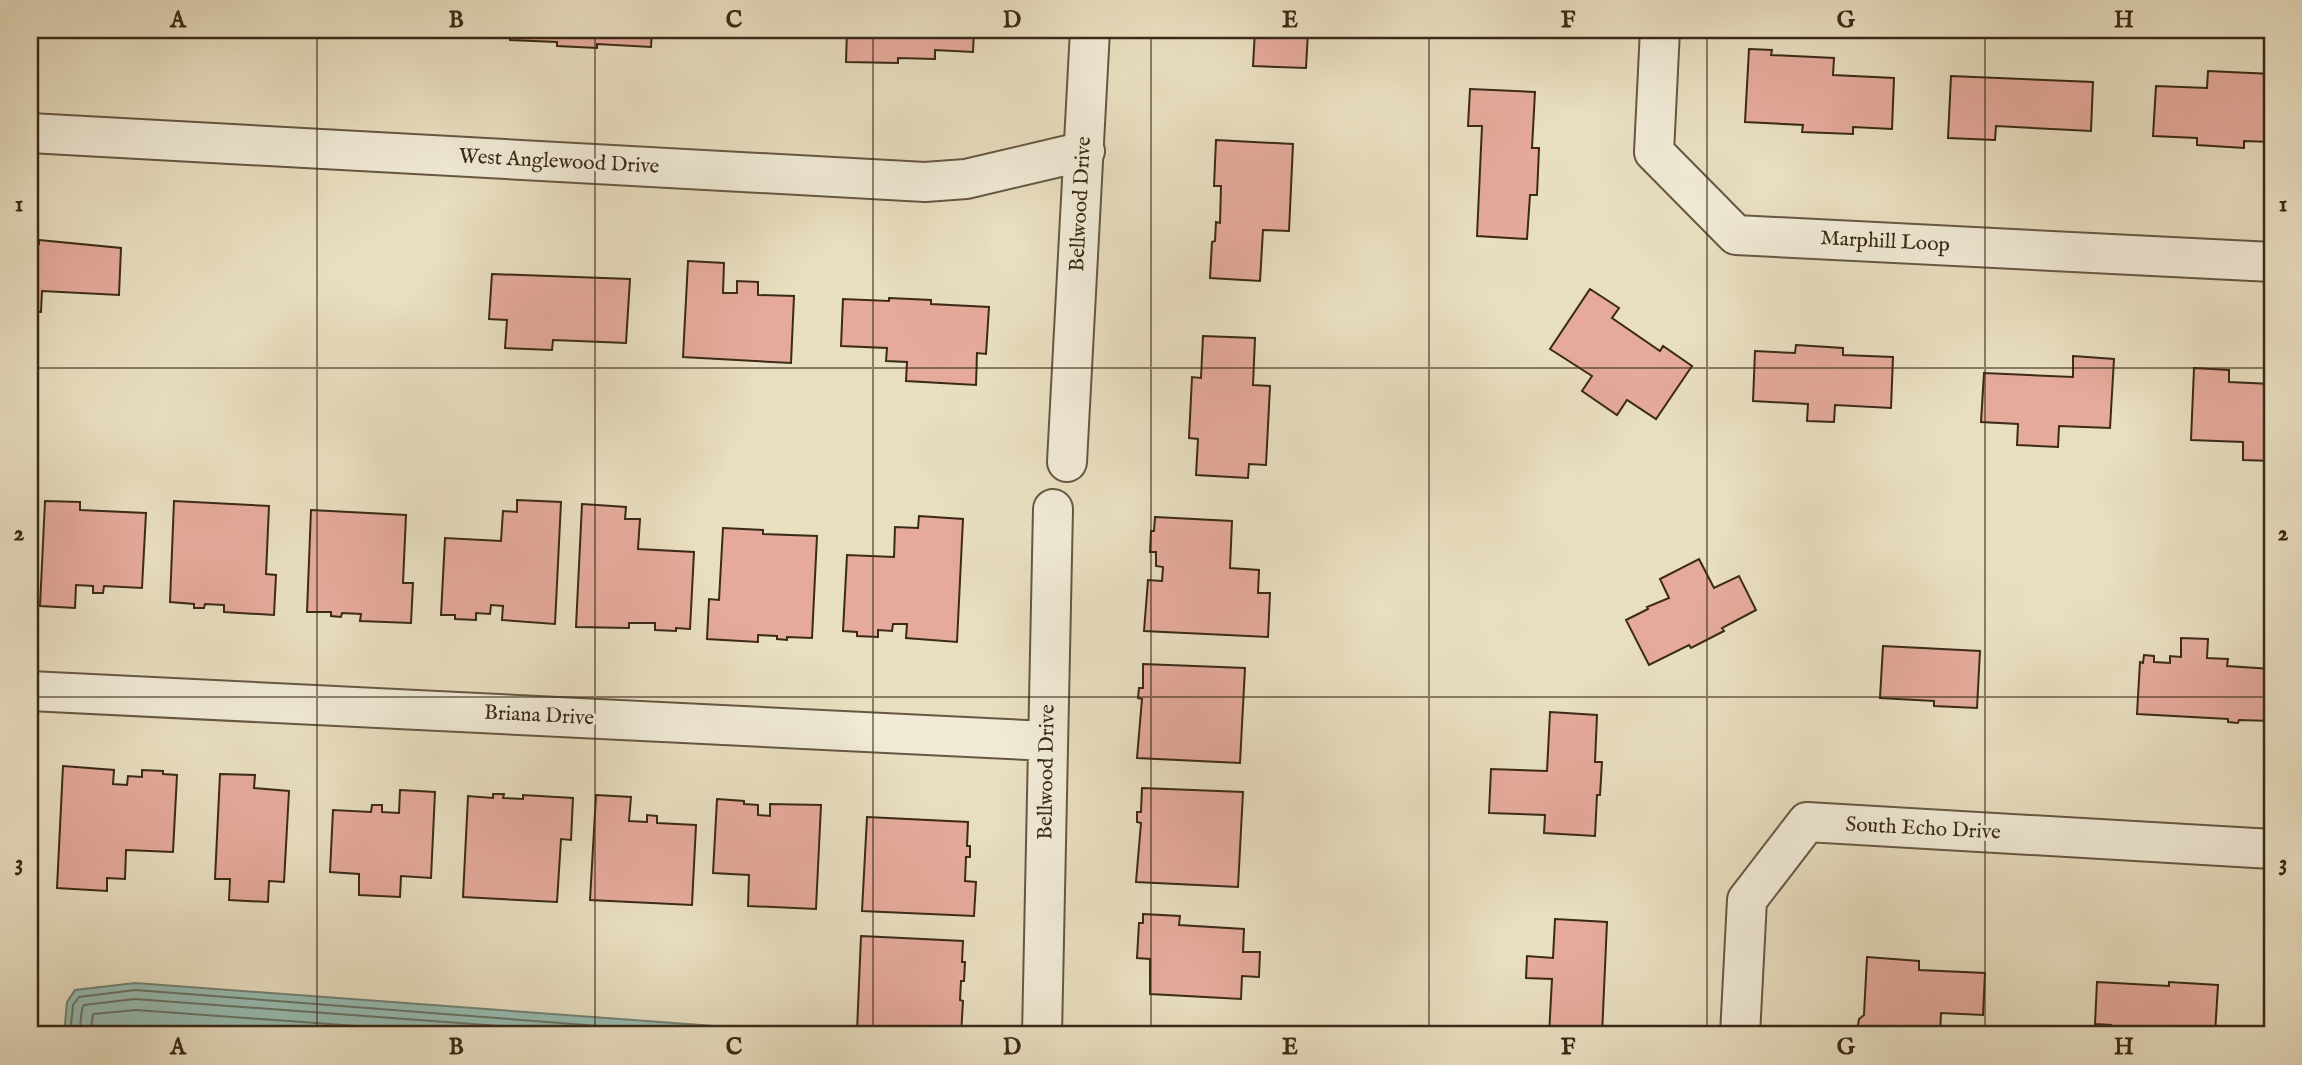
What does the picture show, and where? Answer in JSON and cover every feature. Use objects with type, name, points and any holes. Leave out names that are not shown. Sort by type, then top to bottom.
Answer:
[{"type":"street","name":"Bellwood Drive","points":[[1067,462],[1090,30]]},
{"type":"street","name":"Marphill Loop","points":[[1660,30],[1654,152],[1736,235],[2272,261]]},
{"type":"street","name":"West Anglewood Drive","points":[[30,133],[925,182],[980,177],[1085,151]]},
{"type":"street","name":"Bellwood Drive","points":[[1042,1035],[1053,509]]},
{"type":"street","name":"Briana Drive","points":[[30,691],[1048,741]]},
{"type":"street","name":"South Echo Drive","points":[[1740,1035],[1747,900],[1807,822],[2272,849]]},
{"type":"water","points":[[135,983],[714,1026],[732,1035],[64,1035],[67,1002],[75,990]]},
{"type":"building","points":[[510,30],[652,30],[651,47],[597,44],[597,48],[557,46],[557,42],[510,40]]},
{"type":"building","points":[[847,30],[974,30],[973,52],[935,50],[935,59],[898,58],[898,63],[846,62]]},
{"type":"building","points":[[1255,30],[1348,30],[1348,33],[1308,32],[1306,68],[1253,66]]},
{"type":"building","points":[[1749,49],[1772,50],[1771,55],[1834,58],[1833,75],[1894,78],[1892,129],[1853,127],[1853,134],[1802,132],[1803,125],[1745,122]]},
{"type":"building","points":[[2208,71],[2272,74],[2272,142],[2244,141],[2244,148],[2197,145],[2197,138],[2153,136],[2156,86],[2207,88]]},
{"type":"building","points":[[1951,76],[2093,82],[2091,131],[1996,126],[1995,140],[1948,138]]},
{"type":"building","points":[[1470,89],[1535,92],[1532,148],[1539,148],[1537,195],[1530,195],[1527,239],[1477,236],[1482,126],[1468,126]]},
{"type":"building","points":[[1216,140],[1293,144],[1289,231],[1263,230],[1260,281],[1210,278],[1212,242],[1215,241],[1216,222],[1220,223],[1221,186],[1214,186]]},
{"type":"building","points":[[39,240],[121,248],[119,295],[42,291],[41,312],[30,311],[30,243],[39,244]]},
{"type":"building","points":[[688,261],[724,263],[723,293],[737,293],[737,281],[758,282],[758,295],[794,296],[791,363],[683,357]]},
{"type":"building","points":[[492,274],[630,279],[626,343],[553,340],[552,350],[505,348],[507,320],[489,319]]},
{"type":"building","points":[[1590,289],[1619,308],[1612,318],[1660,351],[1663,346],[1692,366],[1656,419],[1627,400],[1617,415],[1582,391],[1592,376],[1550,349]]},
{"type":"building","points":[[889,298],[931,300],[931,304],[989,307],[986,354],[977,353],[976,385],[906,381],[907,362],[886,361],[887,348],[841,346],[843,299],[889,301]]},
{"type":"building","points":[[1203,336],[1255,338],[1253,385],[1270,386],[1266,465],[1249,464],[1248,478],[1196,475],[1198,439],[1189,438],[1192,377],[1201,378]]},
{"type":"building","points":[[1796,345],[1843,348],[1843,355],[1893,357],[1891,408],[1835,405],[1834,422],[1807,421],[1808,404],[1753,401],[1755,351],[1795,353]]},
{"type":"building","points":[[2073,356],[2114,359],[2110,428],[2059,426],[2058,447],[2017,445],[2018,424],[1981,422],[1984,373],[2073,377]]},
{"type":"building","points":[[2194,368],[2229,370],[2229,382],[2272,384],[2272,461],[2243,460],[2243,442],[2191,440]]},
{"type":"building","points":[[517,500],[561,502],[555,624],[502,620],[503,606],[491,605],[490,614],[476,613],[476,620],[441,615],[445,538],[501,541],[503,511],[517,512]]},
{"type":"building","points":[[45,501],[80,502],[80,510],[146,513],[142,588],[104,586],[103,593],[93,593],[93,586],[76,585],[75,608],[40,606]]},
{"type":"building","points":[[174,501],[269,506],[266,574],[276,575],[274,615],[224,612],[224,605],[205,604],[204,608],[194,608],[194,604],[170,602]]},
{"type":"building","points":[[582,504],[626,507],[625,519],[640,519],[638,549],[694,552],[690,629],[655,630],[655,623],[629,623],[629,628],[576,627]]},
{"type":"building","points":[[311,510],[406,515],[403,583],[413,583],[411,623],[360,621],[361,614],[342,613],[341,617],[331,616],[331,612],[307,612]]},
{"type":"building","points":[[919,516],[963,519],[957,642],[906,638],[907,624],[893,624],[892,631],[878,630],[878,637],[857,636],[857,632],[843,631],[847,555],[894,557],[895,527],[918,528]]},
{"type":"building","points":[[1155,517],[1232,521],[1230,568],[1259,570],[1258,593],[1270,593],[1268,637],[1144,631],[1148,580],[1162,581],[1163,567],[1156,566],[1156,552],[1150,552]]},
{"type":"building","points":[[723,528],[763,530],[763,534],[817,536],[812,638],[787,637],[787,640],[777,639],[777,636],[758,635],[758,642],[707,639],[709,599],[719,600]]},
{"type":"building","points":[[1699,559],[1714,588],[1739,576],[1756,610],[1691,648],[1689,645],[1649,665],[1626,620],[1669,598],[1660,579]]},
{"type":"building","points":[[2181,638],[2208,639],[2207,658],[2228,659],[2227,666],[2272,669],[2272,721],[2239,720],[2238,723],[2228,722],[2228,719],[2137,714],[2140,662],[2143,663],[2144,655],[2154,656],[2154,662],[2170,663],[2170,656],[2181,657]]},
{"type":"building","points":[[1883,646],[1980,651],[1977,708],[1934,706],[1934,701],[1880,698]]},
{"type":"building","points":[[1143,664],[1245,668],[1240,763],[1137,758],[1142,699],[1138,698],[1139,688],[1143,688]]},
{"type":"building","points":[[1550,712],[1597,715],[1595,762],[1602,762],[1595,836],[1544,833],[1545,815],[1489,813],[1491,769],[1547,771]]},
{"type":"building","points":[[63,766],[114,770],[113,784],[127,785],[128,776],[142,777],[142,770],[177,775],[173,852],[126,850],[125,879],[107,878],[107,891],[57,888]]},
{"type":"building","points":[[220,774],[255,775],[254,788],[289,791],[284,882],[269,881],[268,902],[229,900],[230,879],[215,879]]},
{"type":"building","points":[[1142,788],[1243,792],[1238,887],[1136,882],[1141,823],[1137,822],[1137,812],[1141,812]]},
{"type":"building","points":[[400,790],[435,792],[431,878],[401,876],[400,897],[359,895],[359,874],[330,872],[333,810],[371,812],[372,805],[382,805],[382,812],[399,813]]},
{"type":"building","points":[[493,794],[504,794],[503,798],[523,799],[523,795],[573,798],[571,840],[561,839],[557,902],[463,897],[468,796],[493,798]]},
{"type":"building","points":[[596,795],[631,797],[629,821],[647,822],[647,815],[657,816],[657,823],[696,825],[692,905],[590,900]]},
{"type":"building","points":[[717,799],[758,805],[758,815],[770,816],[770,804],[821,805],[816,909],[748,906],[749,875],[713,873]]},
{"type":"building","points":[[867,817],[968,822],[967,846],[970,846],[970,857],[966,857],[965,881],[976,882],[974,916],[862,911]]},
{"type":"building","points":[[1143,914],[1180,916],[1179,925],[1244,929],[1243,952],[1260,952],[1259,977],[1242,976],[1241,999],[1150,994],[1150,959],[1137,958],[1139,923],[1143,923]]},
{"type":"building","points":[[1555,919],[1607,922],[1602,1035],[1549,1035],[1552,979],[1526,978],[1527,956],[1553,958]]},
{"type":"building","points":[[861,936],[963,941],[962,962],[965,962],[964,981],[961,981],[961,1035],[857,1031]]},
{"type":"building","points":[[1867,957],[1919,961],[1919,970],[1985,973],[1983,1015],[1941,1013],[1940,1035],[1863,1035],[1863,1030],[1858,1025],[1859,1019],[1864,1015]]},
{"type":"building","points":[[2097,982],[2169,986],[2169,982],[2218,985],[2215,1034],[2172,1031],[2172,1035],[2110,1035],[2111,1025],[2095,1024]]},
{"type":"building","points":[[1140,1026],[1173,1027],[1172,1035],[1139,1035]]}]
